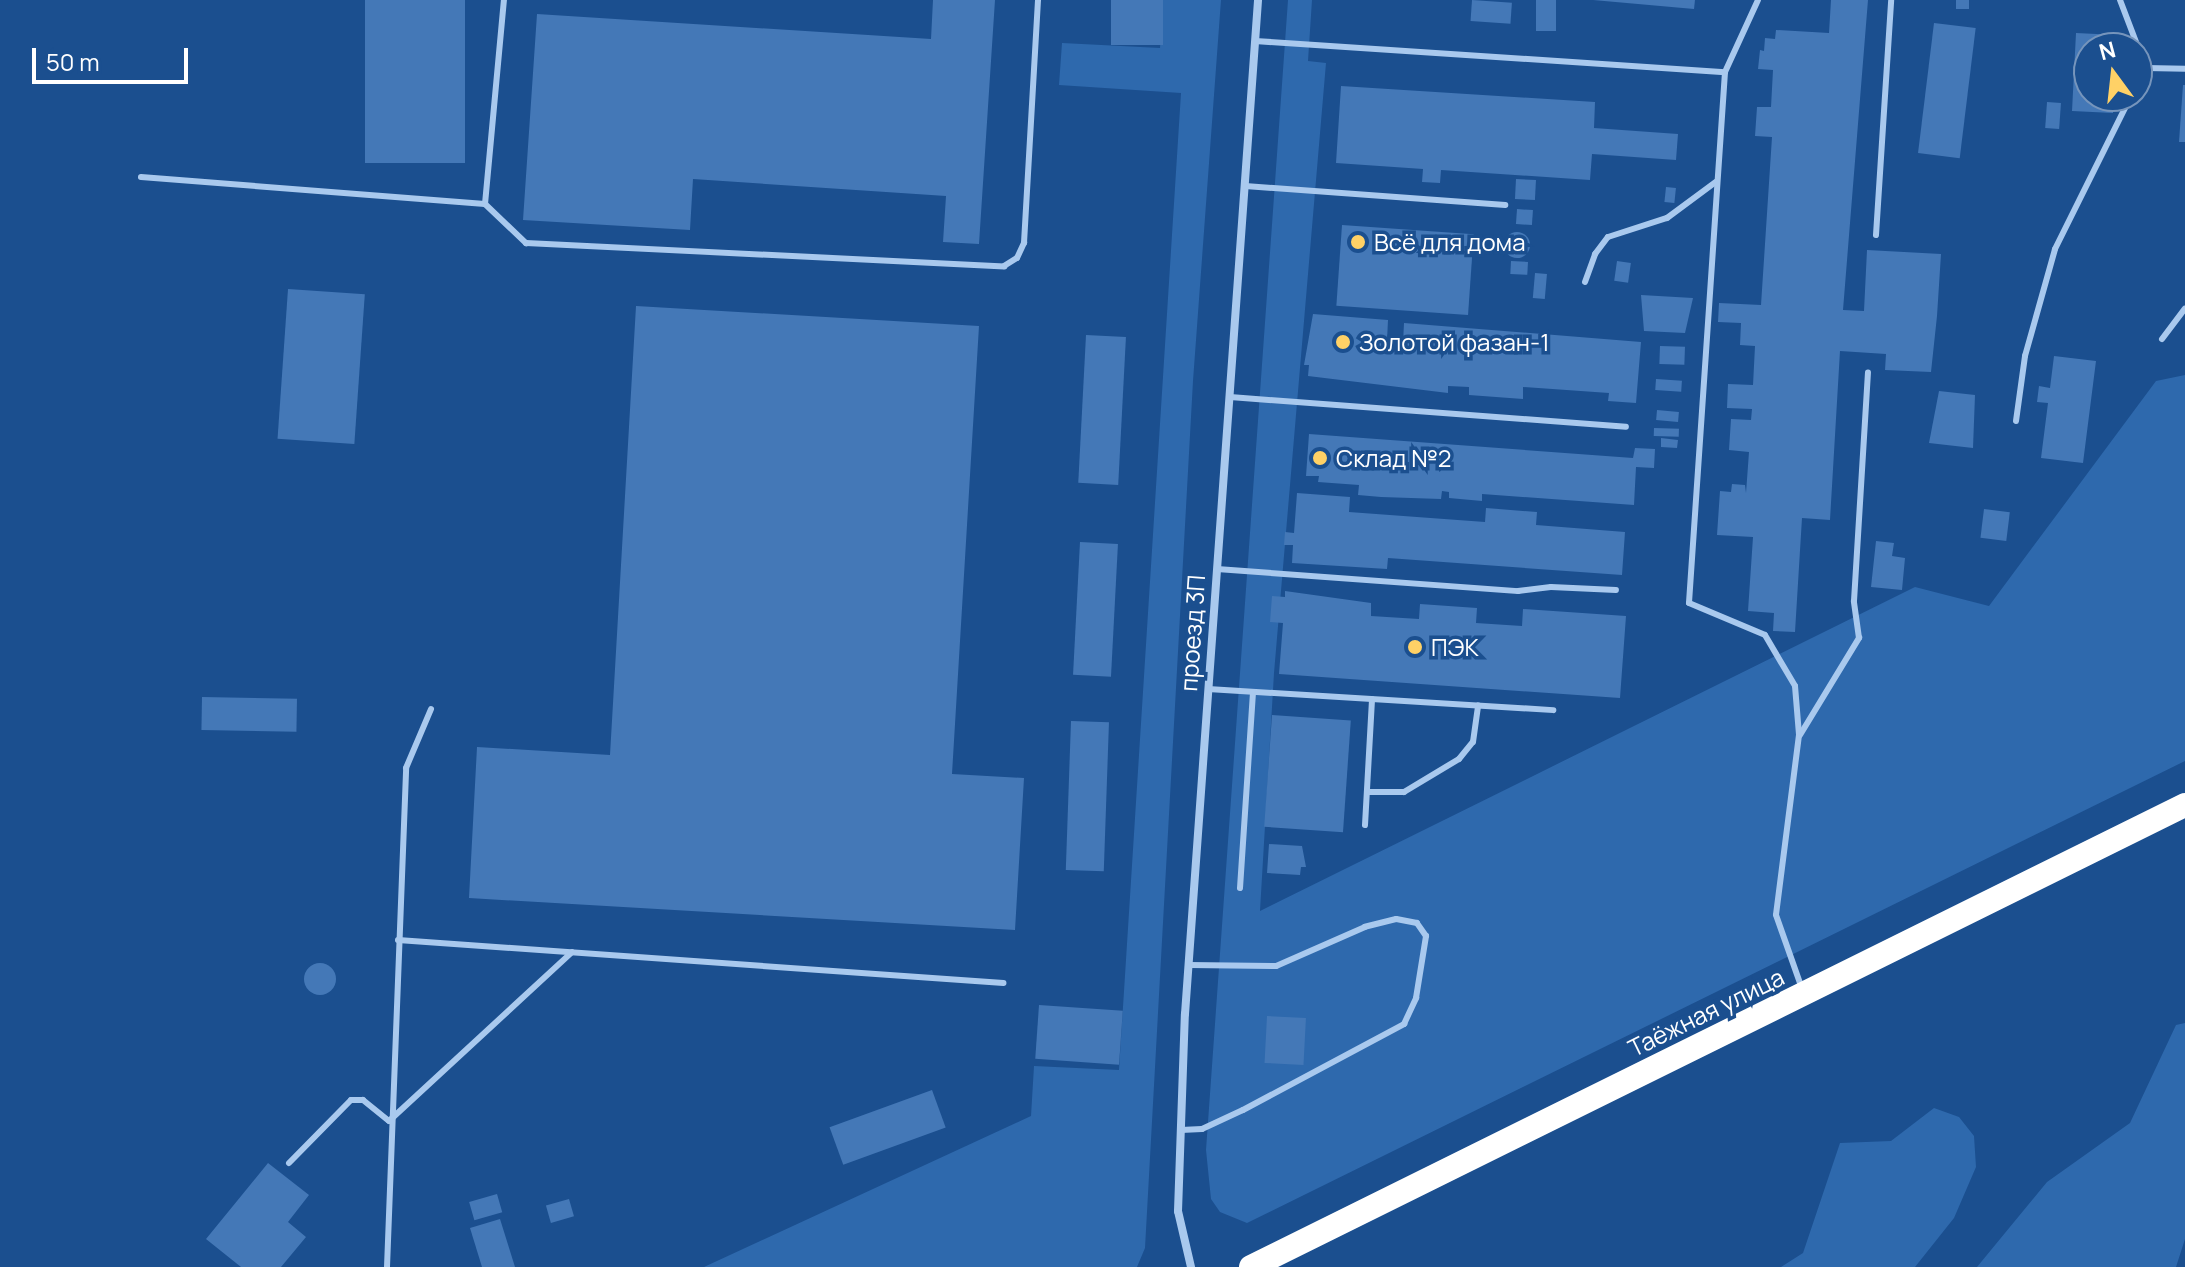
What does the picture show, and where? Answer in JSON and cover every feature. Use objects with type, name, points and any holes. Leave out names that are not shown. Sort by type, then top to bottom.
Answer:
[{"type":"highway","name":"Таёжная улица","points":[[1251,1267],[2185,805]]},
{"type":"street","name":"проезд 3П","points":[[1191,1267],[1178,1220],[1189,965],[1258,0]]},
{"type":"lane","points":[[485,204],[504,0]]},
{"type":"lane","points":[[141,177],[485,204],[526,243],[1004,266],[1017,258],[1024,243],[1038,0]]},
{"type":"lane","points":[[1758,0],[1725,72],[1689,603],[1765,635],[1776,645],[1795,686],[1799,735],[1776,915],[1778,934],[1805,995]]},
{"type":"lane","points":[[1876,235],[1891,0]]},
{"type":"lane","points":[[2120,0],[2132,32]]},
{"type":"lane","points":[[1255,41],[1725,72]]},
{"type":"lane","points":[[2153,68],[2185,69]]},
{"type":"lane","points":[[2016,421],[2025,356],[2055,249],[2123,112]]},
{"type":"lane","points":[[1585,282],[1595,254],[1608,237],[1667,218],[1717,181]]},
{"type":"lane","points":[[1245,186],[1505,205]]},
{"type":"lane","points":[[2162,339],[2185,309]]},
{"type":"lane","points":[[1799,735],[1859,638],[1854,601],[1868,372]]},
{"type":"lane","points":[[1230,397],[1626,427]]},
{"type":"lane","points":[[1217,569],[1518,591],[1551,587],[1616,590]]},
{"type":"lane","points":[[1208,689],[1553,710]]},
{"type":"lane","points":[[1240,888],[1253,692]]},
{"type":"lane","points":[[1365,825],[1372,699]]},
{"type":"lane","points":[[1367,792],[1404,792],[1459,759],[1473,742],[1478,705]]},
{"type":"lane","points":[[387,1267],[389,1121],[406,768],[431,709]]},
{"type":"lane","points":[[1181,1130],[1202,1129],[1243,1110],[1404,1024],[1416,998],[1426,936],[1417,923],[1388,920],[1276,966],[1189,965]]},
{"type":"lane","points":[[398,940],[1003,983]]},
{"type":"lane","points":[[389,1121],[572,952]]},
{"type":"lane","points":[[289,1163],[351,1100],[363,1100],[389,1121]]},
{"type":"shaded area","points":[[1163,0],[1221,0],[1193,381],[1145,1248],[1137,1267],[704,1267],[1031,1116],[1034,1066],[1119,1070],[1181,93],[1059,85],[1062,43],[1160,48]]},
{"type":"shaded area","points":[[1288,0],[1312,0],[1308,61],[1326,63],[1274,673],[1260,911],[1915,587],[1989,606],[2156,381],[2185,375],[2185,761],[1247,1223],[1220,1212],[1211,1199],[1206,1150]]},
{"type":"shaded area","points":[[2185,1023],[2185,1239],[2176,1267],[1977,1267],[2047,1182],[2130,1123],[2176,1025]]},
{"type":"shaded area","points":[[1934,1108],[1959,1117],[1974,1136],[1976,1167],[1954,1218],[1915,1267],[1781,1267],[1803,1253],[1840,1143],[1891,1141]]},
{"type":"building","points":[[365,0],[465,0],[465,163],[365,163]]},
{"type":"building","points":[[933,0],[995,0],[979,244],[943,242],[946,196],[693,179],[690,230],[523,220],[537,14],[931,39]]},
{"type":"building","points":[[1111,0],[1163,0],[1163,45],[1111,45]]},
{"type":"building","points":[[1472,0],[1512,3],[1510,24],[1471,21]]},
{"type":"building","points":[[1536,0],[1556,0],[1556,31],[1536,31]]},
{"type":"building","points":[[1593,0],[1695,0],[1694,9]]},
{"type":"building","points":[[1831,0],[1868,0],[1843,310],[1864,311],[1867,250],[1941,254],[1937,316],[1931,372],[1885,370],[1886,354],[1840,351],[1830,520],[1802,518],[1795,632],[1773,631],[1774,613],[1748,611],[1753,537],[1717,535],[1720,491],[1731,492],[1732,484],[1745,485],[1746,493],[1749,452],[1729,450],[1731,419],[1751,420],[1752,409],[1727,408],[1728,384],[1753,385],[1755,346],[1740,345],[1741,323],[1718,322],[1719,303],[1761,305],[1772,137],[1755,136],[1757,107],[1771,107],[1773,70],[1758,69],[1760,50],[1764,51],[1765,38],[1775,39],[1776,30],[1829,33]]},
{"type":"building","points":[[1956,0],[1969,0],[1969,9],[1956,9]]},
{"type":"building","points":[[1934,23],[1976,28],[1960,158],[1918,153]]},
{"type":"building","points":[[2183,85],[2185,142],[2179,142]]},
{"type":"building","points":[[1341,86],[1595,102],[1594,128],[1678,134],[1676,160],[1592,154],[1590,180],[1441,170],[1440,183],[1422,182],[1423,169],[1336,163]]},
{"type":"building","points":[[2047,102],[2061,103],[2059,129],[2045,128]]},
{"type":"building","points":[[1516,179],[1536,180],[1535,200],[1515,199]]},
{"type":"building","points":[[1666,187],[1676,188],[1674,203],[1664,202]]},
{"type":"building","points":[[1517,209],[1533,210],[1532,225],[1516,224]]},
{"type":"building","points":[[1342,225],[1474,234],[1468,315],[1336,306]]},
{"type":"building","points":[[1517,232],[1527,235],[1530,245],[1527,255],[1517,258],[1507,255],[1504,245],[1507,235]]},
{"type":"building","points":[[1511,261],[1528,262],[1527,275],[1510,274]]},
{"type":"building","points":[[1617,261],[1631,263],[1628,283],[1614,281]]},
{"type":"building","points":[[1535,273],[1547,274],[1545,299],[1533,298]]},
{"type":"building","points":[[288,289],[365,294],[354,444],[278,439]]},
{"type":"building","points":[[1641,295],[1693,298],[1685,333],[1644,331]]},
{"type":"building","points":[[636,306],[979,326],[952,774],[1024,778],[1015,930],[469,898],[477,747],[610,755]]},
{"type":"building","points":[[1313,314],[1388,320],[1387,341],[1403,343],[1404,323],[1641,342],[1636,403],[1608,401],[1609,393],[1523,387],[1523,399],[1469,395],[1469,387],[1448,386],[1448,393],[1308,376],[1309,365],[1304,365]]},
{"type":"building","points":[[1086,335],[1126,337],[1118,485],[1078,483]]},
{"type":"building","points":[[1660,346],[1685,347],[1684,365],[1659,364]]},
{"type":"building","points":[[2054,356],[2096,361],[2083,463],[2041,458],[2048,403],[2037,402],[2039,386],[2050,388]]},
{"type":"building","points":[[1656,379],[1682,381],[1681,392],[1655,390]]},
{"type":"building","points":[[1939,391],[1975,395],[1973,448],[1929,443]]},
{"type":"building","points":[[1657,410],[1679,412],[1678,422],[1656,420]]},
{"type":"building","points":[[1654,428],[1679,429],[1679,437],[1654,436]]},
{"type":"building","points":[[1309,434],[1633,458],[1635,448],[1655,449],[1654,468],[1636,467],[1634,505],[1482,494],[1482,501],[1449,498],[1449,492],[1442,491],[1441,499],[1358,495],[1359,485],[1318,482],[1319,476],[1306,476]]},
{"type":"building","points":[[1661,438],[1678,440],[1677,448],[1661,447]]},
{"type":"building","points":[[1297,493],[1350,497],[1349,512],[1485,522],[1486,508],[1537,512],[1536,525],[1625,532],[1622,575],[1388,558],[1387,569],[1292,563],[1293,545],[1284,545],[1285,532],[1294,533]]},
{"type":"building","points":[[1984,509],[2010,512],[2006,541],[1980,538]]},
{"type":"building","points":[[1876,541],[1894,543],[1892,556],[1905,558],[1902,590],[1871,587]]},
{"type":"building","points":[[1080,542],[1118,544],[1111,677],[1073,675]]},
{"type":"building","points":[[1285,591],[1371,603],[1371,616],[1419,619],[1420,604],[1477,608],[1476,623],[1522,626],[1523,609],[1626,616],[1620,698],[1279,674],[1283,623],[1270,622],[1272,596],[1285,597]]},
{"type":"building","points":[[202,697],[297,699],[296,732],[201,730]]},
{"type":"building","points":[[1272,715],[1351,721],[1343,832],[1264,827]]},
{"type":"building","points":[[1071,721],[1109,722],[1104,871],[1066,870]]},
{"type":"building","points":[[1269,844],[1302,846],[1306,867],[1301,867],[1300,875],[1267,873]]},
{"type":"building","points":[[320,963],[331,968],[336,979],[331,990],[320,995],[309,990],[304,979],[309,968]]},
{"type":"building","points":[[1039,1005],[1123,1011],[1119,1065],[1035,1059]]},
{"type":"building","points":[[1267,1016],[1306,1018],[1303,1065],[1265,1063]]},
{"type":"building","points":[[932,1090],[946,1128],[843,1165],[830,1127]]},
{"type":"building","points":[[268,1163],[309,1195],[288,1222],[306,1237],[281,1267],[241,1267],[206,1239]]},
{"type":"building","points":[[497,1194],[502,1212],[474,1220],[469,1202]]},
{"type":"building","points":[[569,1199],[574,1216],[551,1223],[546,1206]]},
{"type":"building","points":[[500,1219],[515,1267],[482,1267],[470,1228]]},
{"type":"place","name":"Всё для дома","points":[[1358,242]]},
{"type":"place","name":"Золотой фазан-1","points":[[1343,342]]},
{"type":"place","name":"Склад №2","points":[[1320,458]]},
{"type":"place","name":"ПЭК","points":[[1415,647]]}]
